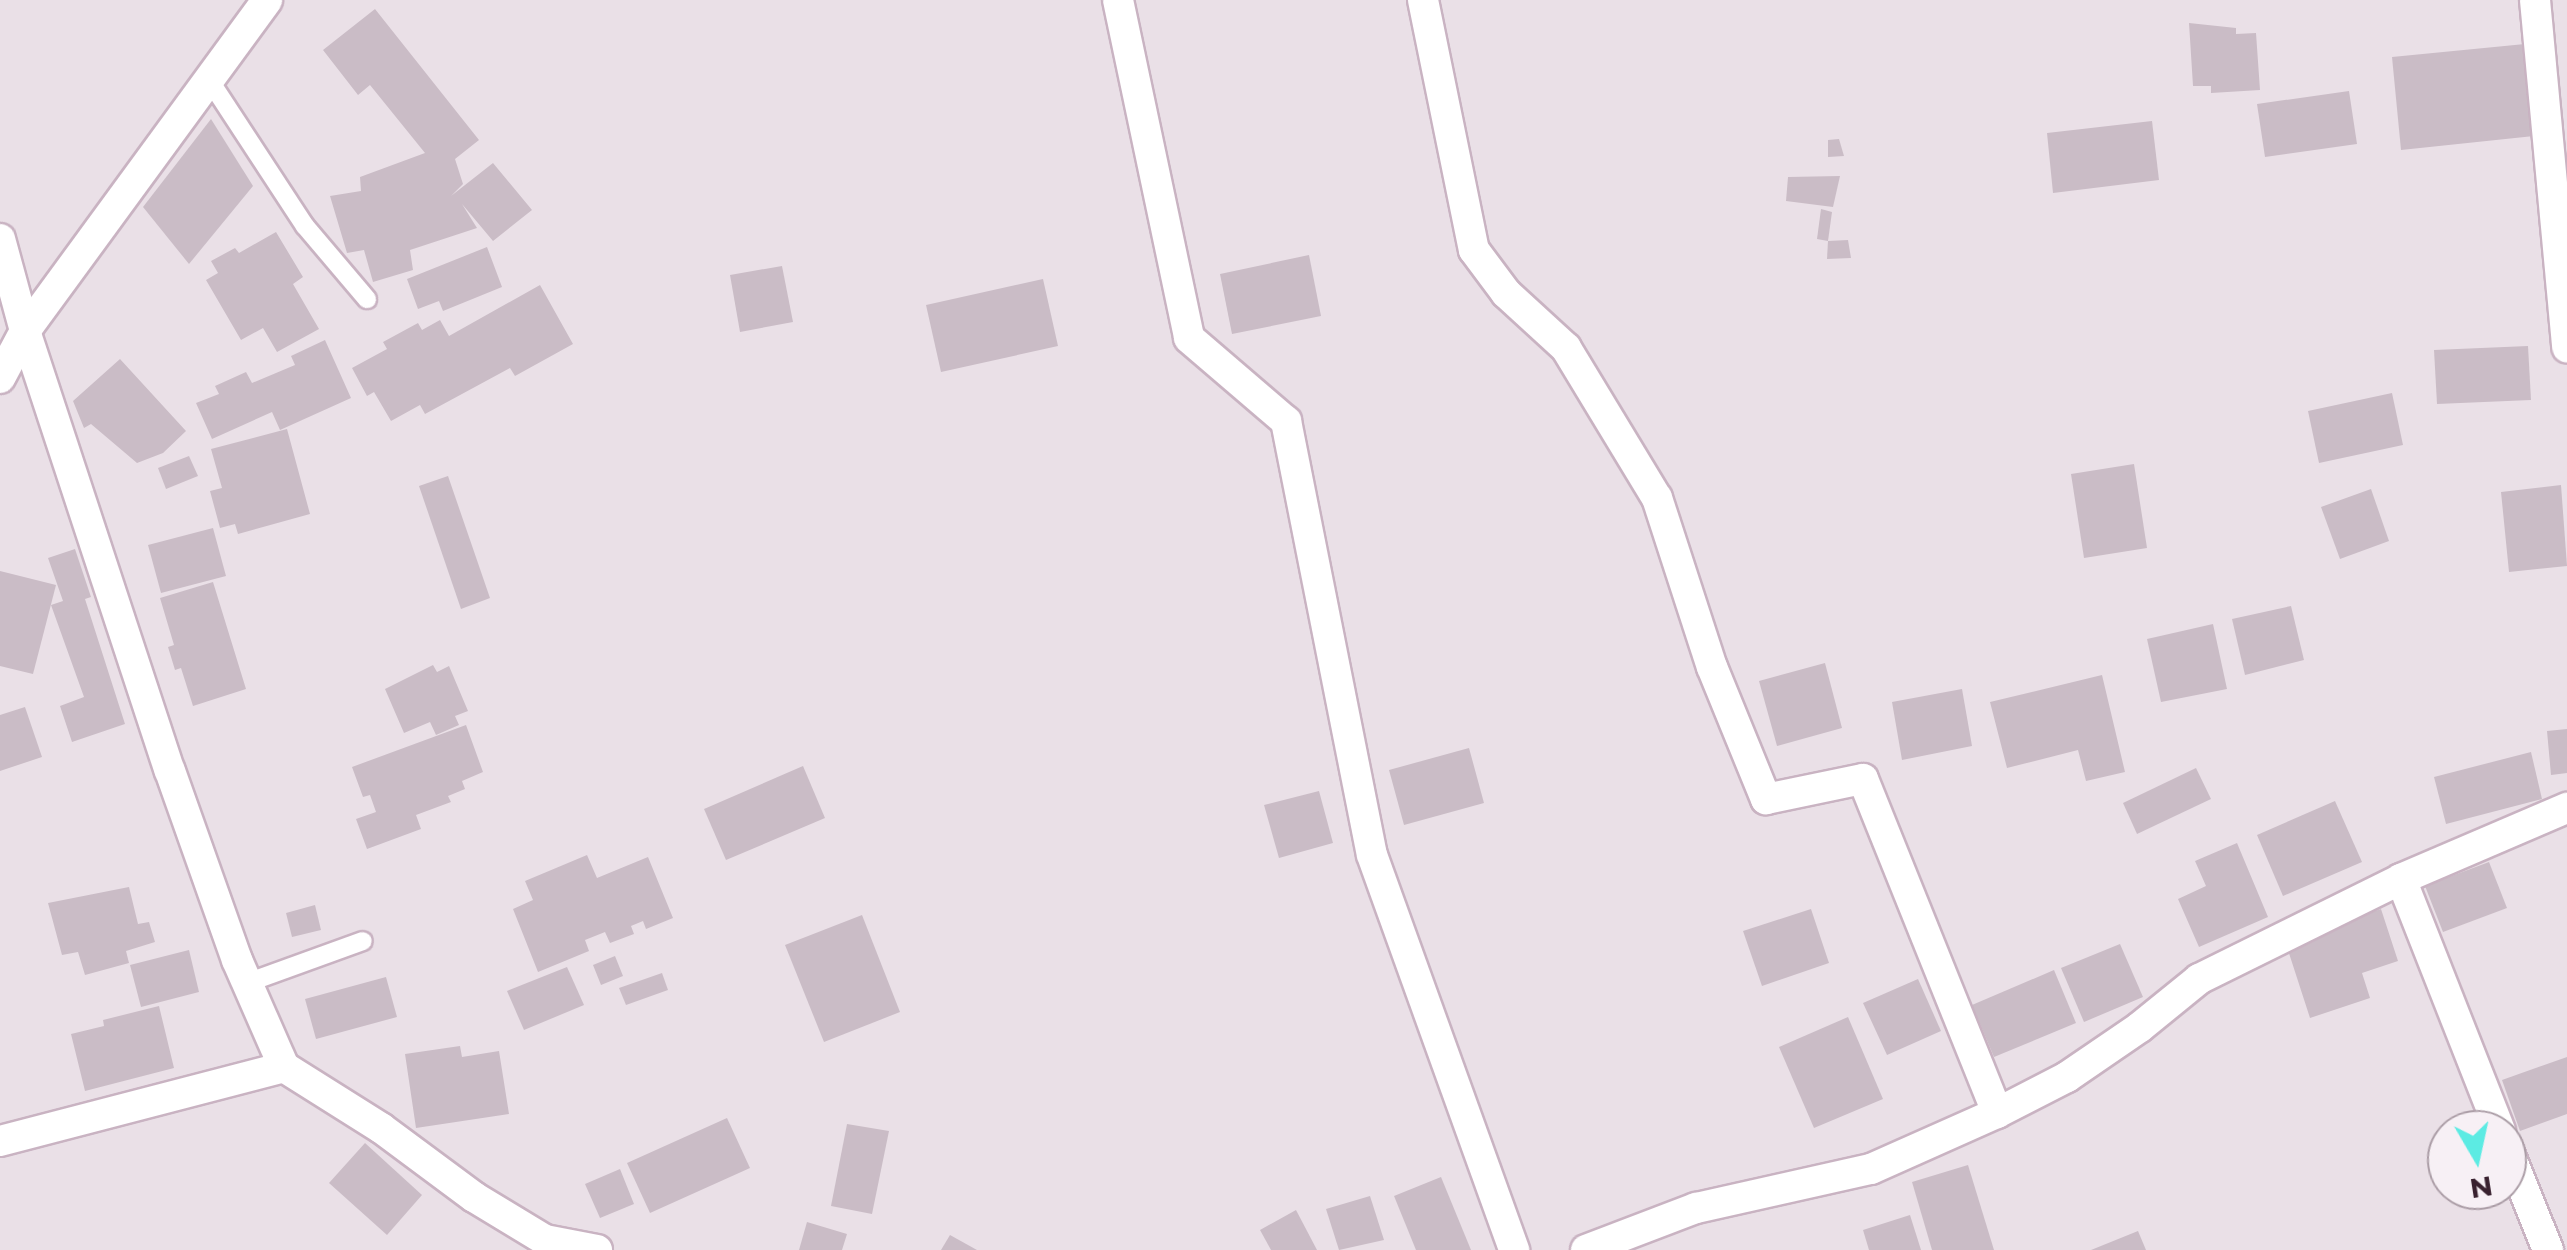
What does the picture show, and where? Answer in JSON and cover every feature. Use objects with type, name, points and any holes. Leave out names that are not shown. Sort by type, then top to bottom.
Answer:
[{"type":"street","points":[[0,378],[26,331],[267,0]]},
{"type":"street","points":[[1118,0],[1189,338],[1286,421],[1372,855],[1514,1250]]},
{"type":"street","points":[[1423,0],[1474,250],[1506,293],[1566,348],[1657,498],[1712,667],[1766,799],[1863,779],[1997,1113]]},
{"type":"street","points":[[2535,0],[2567,348]]},
{"type":"street","points":[[0,239],[26,331],[182,806],[247,983],[284,1068],[380,1128],[474,1197],[546,1240],[597,1250]]},
{"type":"street","points":[[1586,1250],[1696,1208],[1871,1169],[1997,1113],[2067,1077],[2140,1028],[2199,979],[2401,879],[2567,808]]},
{"type":"street","points":[[2401,879],[2492,1110]]},
{"type":"street","points":[[0,1140],[284,1068]]},
{"type":"street","points":[[2527,1198],[2548,1250]]},
{"type":"lane","points":[[210,81],[305,226],[366,300]]},
{"type":"lane","points":[[247,983],[363,942]]},
{"type":"building","points":[[375,9],[479,140],[455,159],[463,184],[451,196],[493,163],[532,210],[493,241],[462,204],[477,228],[410,250],[413,270],[373,282],[364,250],[347,253],[330,196],[361,191],[360,177],[425,153],[370,85],[358,95],[323,50]]},
{"type":"building","points":[[2189,23],[2236,28],[2236,34],[2256,33],[2260,90],[2211,93],[2211,86],[2193,86]]},
{"type":"building","points":[[2525,44],[2534,136],[2401,150],[2392,57]]},
{"type":"building","points":[[2349,91],[2357,144],[2265,157],[2257,104]]},
{"type":"building","points":[[211,119],[253,186],[189,264],[143,207]]},
{"type":"building","points":[[2152,121],[2159,180],[2053,193],[2047,133]]},
{"type":"building","points":[[1839,139],[1844,156],[1828,157],[1828,140]]},
{"type":"building","points":[[1840,176],[1833,207],[1786,201],[1788,177]]},
{"type":"building","points":[[1821,209],[1832,212],[1828,241],[1817,239]]},
{"type":"building","points":[[276,232],[303,277],[293,284],[319,329],[277,352],[263,328],[241,340],[206,280],[218,273],[211,261],[235,248],[239,253]]},
{"type":"building","points":[[1848,240],[1851,258],[1827,259],[1828,241]]},
{"type":"building","points":[[487,247],[502,287],[443,311],[439,301],[418,309],[407,279]]},
{"type":"building","points":[[1309,255],[1321,316],[1232,334],[1220,274]]},
{"type":"building","points":[[782,266],[793,322],[740,332],[730,275]]},
{"type":"building","points":[[1043,279],[1058,346],[941,372],[926,305]]},
{"type":"building","points":[[540,285],[573,344],[515,376],[510,368],[425,414],[420,405],[391,421],[374,392],[367,396],[352,368],[387,349],[383,342],[418,323],[422,330],[440,320],[449,336]]},
{"type":"building","points":[[325,340],[351,398],[280,430],[272,412],[212,439],[196,403],[219,394],[215,386],[246,372],[252,383],[295,365],[291,356]]},
{"type":"building","points":[[2528,346],[2531,400],[2437,404],[2434,350]]},
{"type":"building","points":[[120,359],[186,431],[163,453],[137,463],[91,424],[84,428],[73,401]]},
{"type":"building","points":[[2392,393],[2403,445],[2319,463],[2308,411]]},
{"type":"building","points":[[287,429],[310,514],[238,534],[235,524],[220,528],[210,491],[222,488],[211,449]]},
{"type":"building","points":[[189,456],[198,476],[166,489],[158,468]]},
{"type":"building","points":[[2134,464],[2147,548],[2084,558],[2071,474]]},
{"type":"building","points":[[448,476],[490,598],[461,609],[419,486]]},
{"type":"building","points":[[2561,485],[2567,566],[2509,572],[2501,492]]},
{"type":"building","points":[[2371,489],[2389,541],[2340,559],[2321,507]]},
{"type":"building","points":[[213,528],[226,576],[161,593],[148,545]]},
{"type":"building","points":[[75,549],[91,597],[85,599],[125,724],[72,742],[60,706],[84,697],[51,605],[63,601],[48,558]]},
{"type":"building","points":[[0,571],[56,585],[33,674],[0,666]]},
{"type":"building","points":[[213,582],[246,689],[193,706],[181,668],[175,670],[168,647],[174,645],[160,598]]},
{"type":"building","points":[[2291,606],[2304,660],[2245,675],[2232,619]]},
{"type":"building","points":[[2213,624],[2227,689],[2161,702],[2147,639]]},
{"type":"building","points":[[1825,663],[1842,728],[1777,746],[1759,681]]},
{"type":"building","points":[[433,665],[437,672],[449,666],[468,711],[455,716],[459,725],[436,735],[430,722],[404,733],[385,689]]},
{"type":"building","points":[[2102,675],[2125,772],[2086,781],[2078,750],[2007,768],[1990,702]]},
{"type":"building","points":[[1962,689],[1972,746],[1902,760],[1892,702]]},
{"type":"building","points":[[25,707],[42,757],[0,771],[0,715]]},
{"type":"building","points":[[466,725],[483,772],[462,781],[465,789],[448,796],[451,802],[416,815],[421,829],[367,849],[356,819],[376,812],[370,795],[363,797],[352,767]]},
{"type":"building","points":[[2567,729],[2567,773],[2551,775],[2547,731]]},
{"type":"building","points":[[1469,748],[1484,803],[1404,825],[1389,770]]},
{"type":"building","points":[[2531,752],[2542,799],[2446,824],[2434,777]]},
{"type":"building","points":[[803,766],[825,818],[726,860],[704,809]]},
{"type":"building","points":[[2196,768],[2211,799],[2137,834],[2123,803]]},
{"type":"building","points":[[1319,791],[1333,843],[1279,858],[1264,805]]},
{"type":"building","points":[[2335,801],[2362,862],[2283,896],[2257,835]]},
{"type":"building","points":[[2237,843],[2268,917],[2199,947],[2178,899],[2206,886],[2195,861]]},
{"type":"building","points":[[587,855],[597,878],[648,857],[673,918],[646,929],[643,921],[631,926],[634,934],[610,943],[605,932],[585,940],[589,951],[538,972],[513,909],[533,900],[525,881]]},
{"type":"building","points":[[2489,862],[2507,908],[2443,932],[2425,886]]},
{"type":"building","points":[[129,887],[138,924],[149,922],[155,942],[126,951],[129,963],[85,975],[78,952],[62,955],[48,903]]},
{"type":"building","points":[[315,905],[321,930],[292,937],[286,913]]},
{"type":"building","points":[[1811,909],[1829,963],[1762,986],[1743,931]]},
{"type":"building","points":[[2381,909],[2398,961],[2362,973],[2370,998],[2310,1018],[2285,941]]},
{"type":"building","points":[[862,915],[900,1012],[824,1042],[785,945]]},
{"type":"building","points":[[2120,944],[2143,997],[2084,1022],[2061,968]]},
{"type":"building","points":[[189,950],[199,992],[141,1007],[130,965]]},
{"type":"building","points":[[615,956],[623,976],[601,985],[593,965]]},
{"type":"building","points":[[567,967],[584,1005],[524,1030],[507,991]]},
{"type":"building","points":[[2054,970],[2076,1023],[1994,1057],[1972,1005]]},
{"type":"building","points":[[662,973],[668,990],[626,1005],[619,988]]},
{"type":"building","points":[[386,977],[397,1017],[316,1039],[305,999]]},
{"type":"building","points":[[1918,979],[1941,1031],[1887,1055],[1863,1003]]},
{"type":"building","points":[[159,1006],[174,1068],[85,1091],[71,1034],[104,1026],[103,1020]]},
{"type":"building","points":[[1848,1017],[1883,1099],[1814,1128],[1779,1047]]},
{"type":"building","points":[[460,1046],[462,1057],[499,1051],[509,1114],[416,1128],[405,1054]]},
{"type":"building","points":[[2567,1057],[2567,1114],[2527,1128],[2527,1110],[2513,1110],[2502,1080]]},
{"type":"building","points":[[727,1118],[750,1168],[650,1213],[627,1163]]},
{"type":"building","points":[[847,1124],[889,1131],[872,1214],[831,1206]]},
{"type":"building","points":[[365,1143],[422,1195],[387,1235],[329,1183]]},
{"type":"building","points":[[1968,1165],[1994,1250],[1932,1250],[1912,1182]]},
{"type":"building","points":[[620,1169],[634,1204],[600,1218],[585,1184]]},
{"type":"building","points":[[1441,1177],[1471,1250],[1416,1250],[1394,1196]]},
{"type":"building","points":[[1370,1196],[1384,1240],[1339,1250],[1326,1209]]},
{"type":"building","points":[[1296,1210],[1317,1250],[1271,1250],[1260,1230]]},
{"type":"building","points":[[1910,1215],[1921,1250],[1869,1250],[1863,1230]]},
{"type":"building","points":[[807,1222],[847,1234],[842,1250],[799,1250]]},
{"type":"building","points":[[2138,1231],[2146,1250],[2091,1250]]},
{"type":"building","points":[[950,1235],[977,1250],[941,1250]]}]
